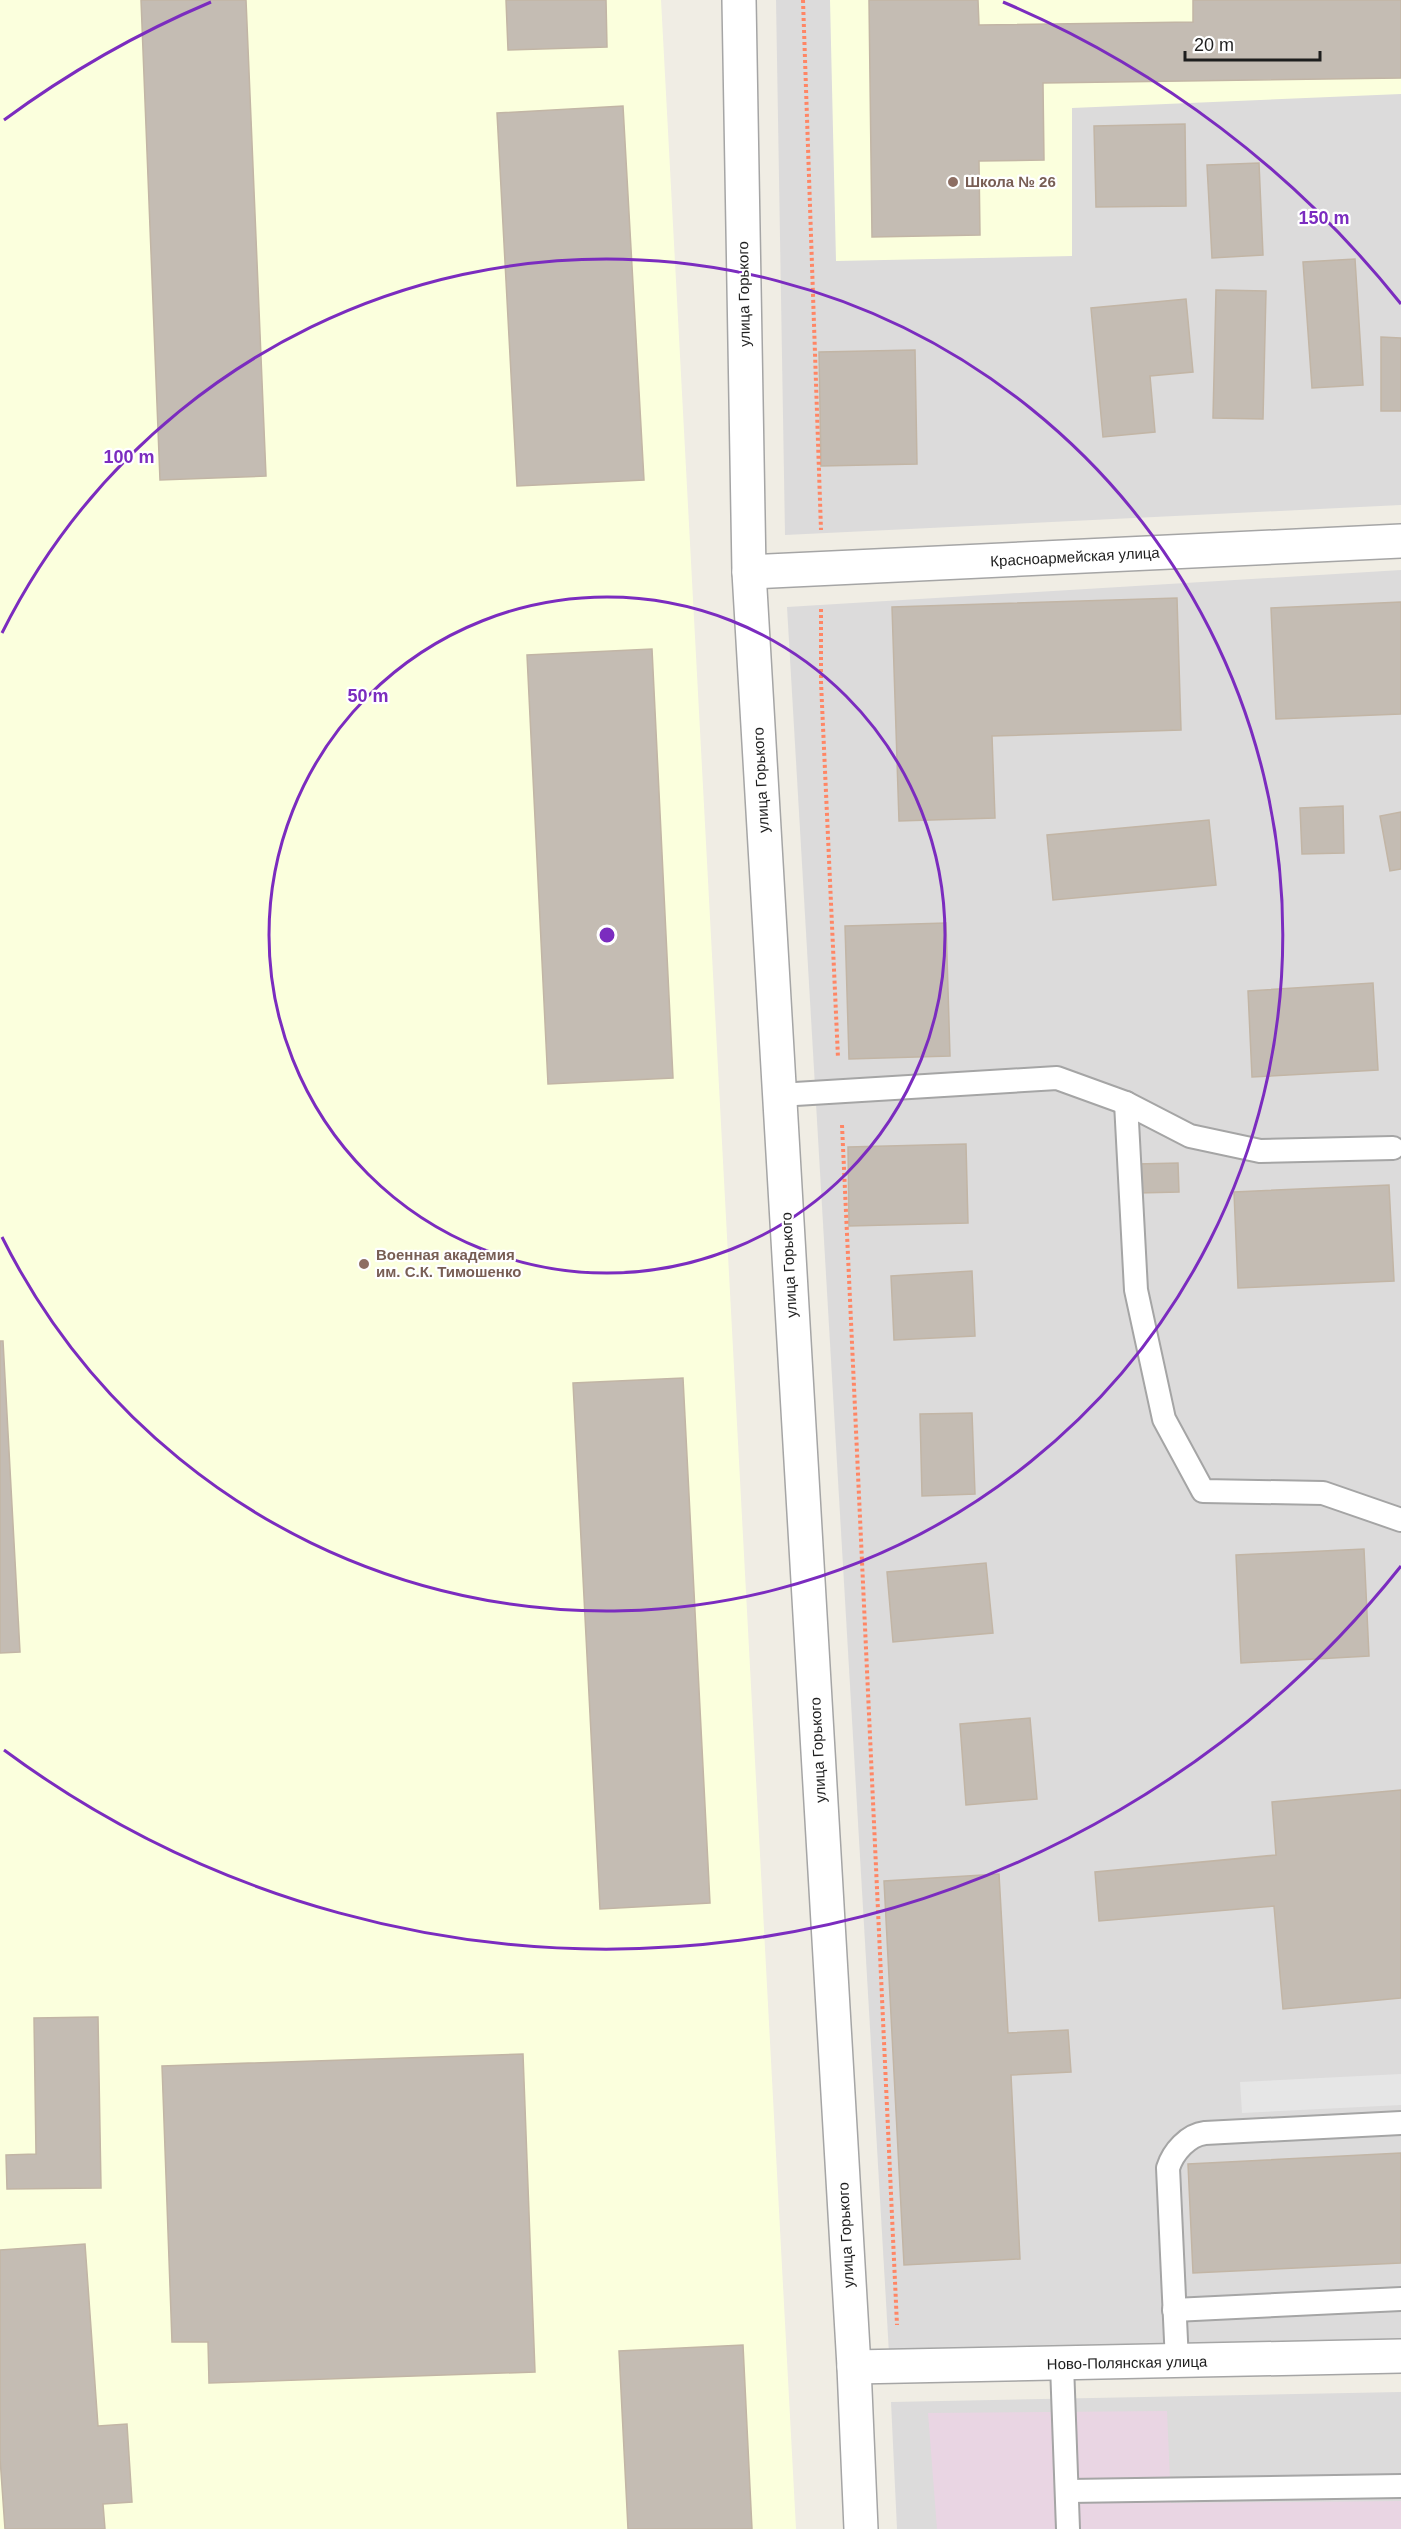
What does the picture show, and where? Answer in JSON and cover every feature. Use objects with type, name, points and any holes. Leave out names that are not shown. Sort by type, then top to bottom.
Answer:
[{"type":"street","name":"улица Горького","points":[[740,0],[749,572],[854,2367],[861,2529]]},
{"type":"street","name":"Красноармейская улица","points":[[749,572],[1401,541]]},
{"type":"street","name":"Ново-Полянская улица","points":[[854,2367],[1401,2356]]},
{"type":"lane","points":[[779,1095],[1057,1078],[1126,1103],[1191,1136],[1260,1151],[1393,1149]]},
{"type":"lane","points":[[1126,1103],[1136,1290],[1164,1419],[1203,1491],[1323,1493],[1401,1520]]},
{"type":"lane","points":[[1177,2362],[1168,2168],[1174,2155],[1192,2137],[1205,2133],[1401,2123]]},
{"type":"lane","points":[[1174,2310],[1401,2299]]},
{"type":"lane","points":[[1062,2364],[1069,2491],[1068,2529]]},
{"type":"lane","points":[[1069,2491],[1401,2486]]},
{"type":"path","points":[[803,0],[821,569],[821,682],[853,1320],[898,2366]]},
{"type":"shaded area","name":"Военная академия им. С.К. Тимошенко","points":[[0,0],[661,0],[796,2529],[0,2529]]},
{"type":"shaded area","points":[[776,0],[1401,0],[1401,505],[785,535]]},
{"type":"shaded area","name":"Школа № 26","points":[[830,0],[1401,0],[1401,94],[1072,108],[1072,256],[836,261]]},
{"type":"shaded area","points":[[1401,570],[1401,2339],[889,2353],[787,607]]},
{"type":"shaded area","points":[[1401,2074],[1401,2105],[1242,2113],[1240,2082]]},
{"type":"shaded area","points":[[1401,2392],[1401,2529],[897,2529],[891,2402]]},
{"type":"shaded area","points":[[1167,2411],[1171,2503],[1401,2501],[1401,2529],[937,2529],[928,2413]]},
{"type":"building","points":[[141,0],[246,0],[266,476],[160,480]]},
{"type":"building","points":[[506,0],[606,0],[607,47],[508,50]]},
{"type":"building","name":"Школа № 26","points":[[869,0],[978,0],[979,25],[1193,22],[1193,0],[1401,0],[1401,78],[1043,83],[1044,160],[979,161],[980,235],[872,237]]},
{"type":"building","points":[[623,106],[644,480],[517,486],[497,113]]},
{"type":"building","points":[[1185,124],[1186,206],[1096,207],[1094,126]]},
{"type":"building","points":[[1259,163],[1263,255],[1212,258],[1207,165]]},
{"type":"building","points":[[1355,259],[1363,385],[1312,388],[1303,262]]},
{"type":"building","points":[[1216,290],[1266,291],[1263,419],[1213,418]]},
{"type":"building","points":[[1186,299],[1193,372],[1150,376],[1155,432],[1103,437],[1091,308]]},
{"type":"building","points":[[1381,337],[1401,338],[1401,411],[1381,411]]},
{"type":"building","points":[[915,350],[917,464],[821,466],[819,352]]},
{"type":"building","points":[[1177,598],[1181,730],[992,736],[995,818],[899,821],[892,607]]},
{"type":"building","points":[[1401,602],[1401,714],[1276,719],[1271,608]]},
{"type":"building","points":[[652,649],[673,1078],[548,1084],[527,655]]},
{"type":"building","points":[[1343,806],[1344,853],[1302,854],[1300,808]]},
{"type":"building","points":[[1401,812],[1401,869],[1390,871],[1380,816]]},
{"type":"building","points":[[1209,820],[1216,885],[1053,900],[1047,835]]},
{"type":"building","points":[[946,923],[950,1056],[849,1059],[845,926]]},
{"type":"building","points":[[1373,983],[1378,1070],[1252,1077],[1248,991]]},
{"type":"building","points":[[966,1144],[968,1223],[849,1226],[848,1147]]},
{"type":"building","points":[[1178,1163],[1179,1192],[1138,1193],[1137,1164]]},
{"type":"building","points":[[1389,1185],[1394,1281],[1238,1288],[1234,1192]]},
{"type":"building","points":[[972,1271],[975,1336],[894,1340],[891,1276]]},
{"type":"building","points":[[0,1341],[3,1341],[20,1652],[0,1653]]},
{"type":"building","points":[[683,1378],[710,1903],[600,1909],[573,1383]]},
{"type":"building","points":[[972,1413],[975,1494],[922,1496],[920,1414]]},
{"type":"building","points":[[1364,1549],[1369,1656],[1241,1663],[1236,1555]]},
{"type":"building","points":[[986,1563],[993,1633],[893,1642],[887,1572]]},
{"type":"building","points":[[1030,1718],[1037,1799],[966,1805],[960,1724]]},
{"type":"building","points":[[1401,1790],[1401,1998],[1283,2009],[1274,1906],[1099,1921],[1095,1872],[1276,1855],[1272,1802]]},
{"type":"building","points":[[999,1874],[1008,2033],[1068,2030],[1071,2072],[1011,2075],[1020,2259],[904,2265],[884,1881]]},
{"type":"building","points":[[98,2017],[101,2188],[7,2189],[6,2155],[36,2154],[34,2018]]},
{"type":"building","points":[[523,2054],[535,2372],[209,2383],[208,2342],[172,2342],[162,2066]]},
{"type":"building","points":[[1401,2153],[1401,2263],[1193,2273],[1188,2164]]},
{"type":"building","points":[[85,2244],[98,2426],[127,2424],[132,2502],[103,2504],[105,2529],[5,2529],[0,2458],[0,2250]]},
{"type":"building","points":[[743,2345],[752,2529],[628,2529],[619,2351]]},
{"type":"place","name":"Школа № 26","points":[[953,182]]},
{"type":"place","name":"Военная академия им. С.К. Тимошенко","points":[[364,1264]]}]
